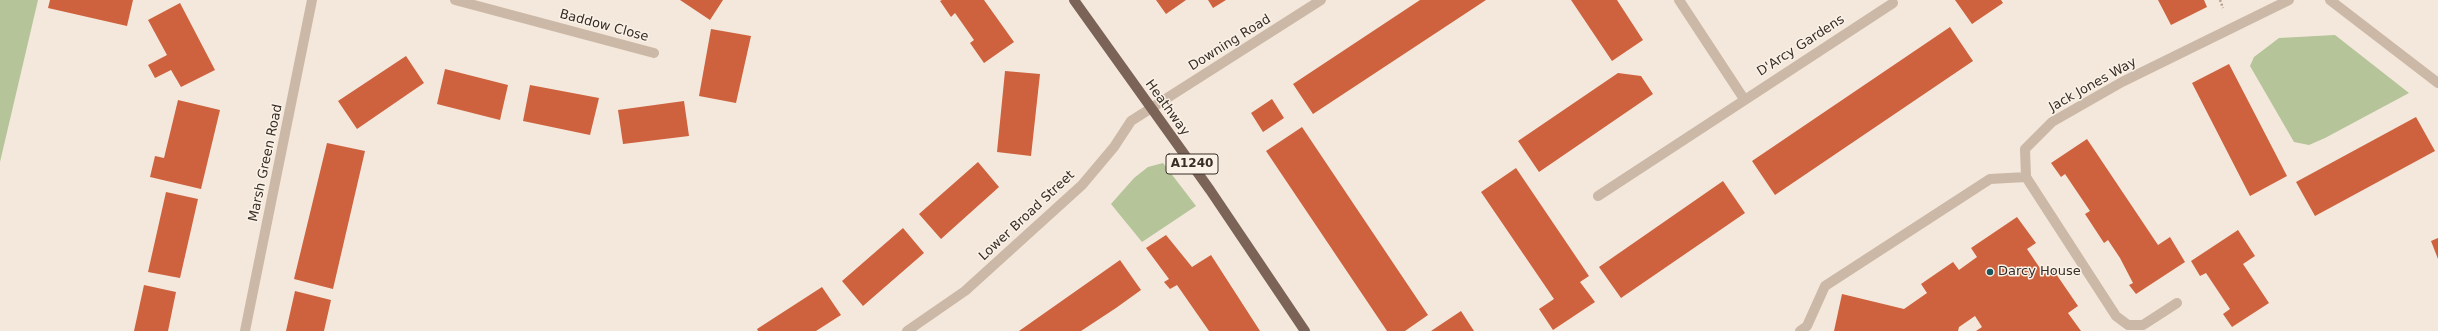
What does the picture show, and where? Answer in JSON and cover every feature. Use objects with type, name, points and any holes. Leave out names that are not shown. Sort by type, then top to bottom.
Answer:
[{"type":"main road","name":"Heathway","points":[[1074,0],[1210,190],[1305,331]]},
{"type":"street","name":"Marsh Green Road","points":[[245,331],[312,0]]},
{"type":"street","name":"Baddow Close","points":[[455,0],[654,53]]},
{"type":"street","name":"Downing Road","points":[[1152,108],[1321,0]]},
{"type":"street","points":[[1679,0],[1744,99]]},
{"type":"street","name":"Jack Jones Way","points":[[2026,177],[2025,149],[2052,122],[2122,82],[2289,0]]},
{"type":"street","points":[[2330,0],[2438,83]]},
{"type":"street","name":"D'Arcy Gardens","points":[[1598,196],[1744,99],[1893,3]]},
{"type":"street","name":"Lower Broad Street","points":[[907,331],[965,291],[1082,185],[1114,147],[1131,121],[1152,108]]},
{"type":"street","points":[[1800,331],[1807,326],[1825,286],[1990,179],[2026,177],[2116,316],[2128,325],[2143,325],[2177,303]]},
{"type":"green space","points":[[0,0],[38,0],[0,162]]},
{"type":"green space","points":[[2335,35],[2409,93],[2309,145],[2294,142],[2250,66],[2254,57],[2279,38]]},
{"type":"green space","points":[[1163,163],[1196,206],[1142,242],[1111,204],[1134,178],[1148,167]]},
{"type":"building","points":[[50,0],[133,0],[127,26],[48,8]]},
{"type":"building","points":[[680,0],[723,0],[710,20]]},
{"type":"building","points":[[984,0],[1014,42],[984,63],[970,43],[974,40],[955,13],[951,17],[940,1]]},
{"type":"building","points":[[1156,0],[1186,0],[1166,14]]},
{"type":"building","points":[[1208,0],[1226,0],[1213,8]]},
{"type":"building","points":[[1420,0],[1486,0],[1313,114],[1293,84]]},
{"type":"building","points":[[1571,0],[1617,0],[1643,40],[1612,61]]},
{"type":"building","points":[[1955,0],[2001,0],[2003,3],[1972,24]]},
{"type":"building","points":[[2158,0],[2204,0],[2207,7],[2171,25]]},
{"type":"building","points":[[180,3],[215,70],[181,87],[171,70],[155,78],[148,65],[167,55],[148,20]]},
{"type":"building","points":[[1950,27],[1973,61],[1775,195],[1752,161]]},
{"type":"building","points":[[711,29],[751,36],[736,103],[699,96]]},
{"type":"building","points":[[406,56],[424,83],[357,129],[338,101]]},
{"type":"building","points":[[2229,64],[2287,176],[2250,196],[2192,83]]},
{"type":"building","points":[[445,69],[508,85],[500,120],[437,104]]},
{"type":"building","points":[[1005,71],[1040,74],[1031,156],[997,152]]},
{"type":"building","points":[[1618,73],[1641,76],[1653,94],[1539,172],[1518,141]]},
{"type":"building","points":[[530,85],[599,98],[590,135],[523,121]]},
{"type":"building","points":[[1272,99],[1284,118],[1263,132],[1251,113]]},
{"type":"building","points":[[178,100],[220,110],[201,189],[150,177],[155,156],[164,158]]},
{"type":"building","points":[[684,101],[689,136],[623,144],[618,110]]},
{"type":"building","points":[[2416,117],[2435,151],[2315,216],[2296,182]]},
{"type":"building","points":[[1302,127],[1428,315],[1405,331],[1387,331],[1266,151]]},
{"type":"building","points":[[2087,139],[2158,245],[2170,237],[2185,262],[2136,294],[2129,285],[2133,283],[2120,258],[2108,240],[2104,243],[2085,214],[2090,211],[2065,174],[2061,177],[2051,163]]},
{"type":"building","points":[[327,143],[365,151],[333,289],[294,279]]},
{"type":"building","points":[[978,162],[999,187],[941,239],[919,214]]},
{"type":"building","points":[[1516,168],[1589,276],[1580,282],[1595,302],[1553,330],[1539,309],[1554,299],[1481,192]]},
{"type":"building","points":[[1723,181],[1745,213],[1621,298],[1599,267]]},
{"type":"building","points":[[166,192],[198,199],[180,278],[148,272]]},
{"type":"building","name":"Darcy House","points":[[2017,217],[2036,243],[2027,249],[2044,274],[2052,268],[2078,306],[2068,313],[2081,331],[1976,331],[1982,327],[1975,316],[1959,327],[1958,331],[1834,331],[1842,294],[1904,309],[1927,293],[1921,284],[1953,262],[1959,270],[1977,257],[1971,248]]},
{"type":"building","points":[[903,228],[924,253],[863,306],[842,281]]},
{"type":"building","points":[[2238,230],[2255,256],[2243,264],[2269,303],[2232,327],[2223,314],[2230,309],[2206,273],[2200,276],[2191,261]]},
{"type":"building","points":[[1166,235],[1192,267],[1211,255],[1260,331],[1209,331],[1177,285],[1170,289],[1164,282],[1169,279],[1146,248]]},
{"type":"building","points":[[2438,238],[2438,259],[2431,241]]},
{"type":"building","points":[[1120,260],[1141,290],[1116,308],[1081,331],[1019,331]]},
{"type":"building","points":[[144,285],[176,292],[168,331],[134,331]]},
{"type":"building","points":[[822,287],[841,315],[816,331],[758,331],[757,329]]},
{"type":"building","points":[[295,291],[331,300],[324,331],[286,331]]},
{"type":"building","points":[[1461,311],[1474,331],[1431,331]]},
{"type":"place","name":"Darcy House","points":[[1990,272]]}]
